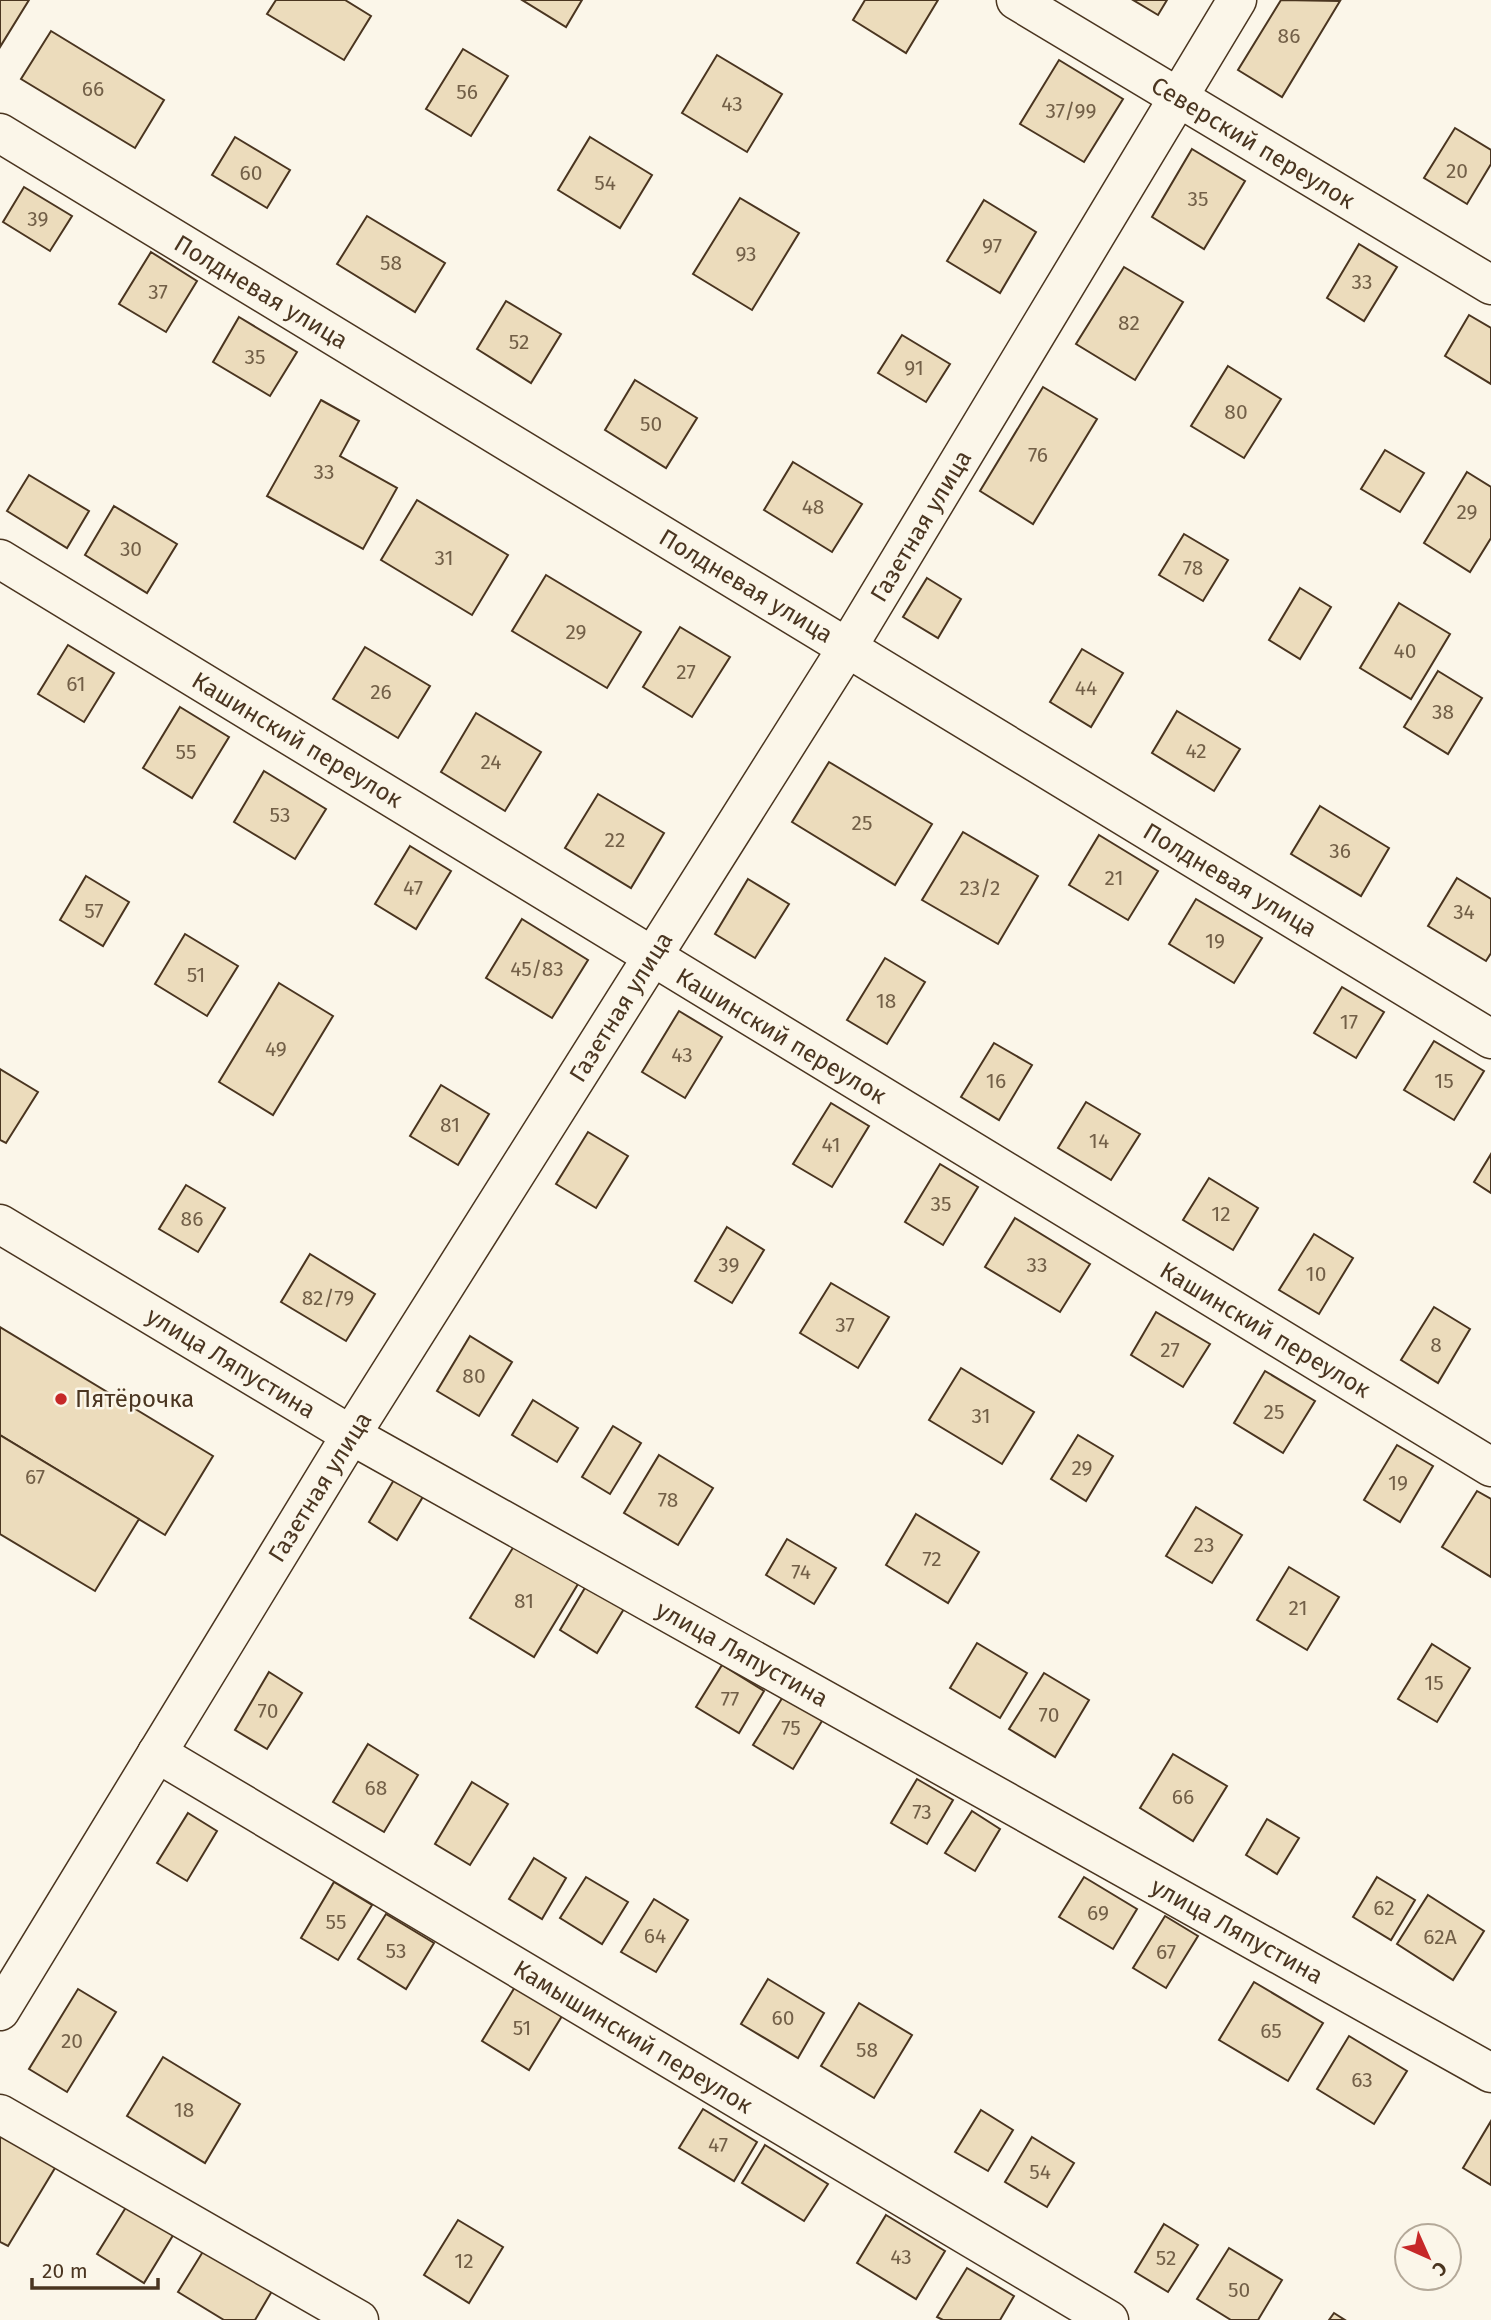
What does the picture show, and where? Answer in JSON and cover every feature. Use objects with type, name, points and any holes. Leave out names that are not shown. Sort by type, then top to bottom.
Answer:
[{"type":"street","name":"Северский переулок","points":[[1016,0],[1491,285]]},
{"type":"street","name":"Газетная улица","points":[[0,2011],[351,1435],[847,648],[1237,0]]},
{"type":"street","name":"Полдневая улица","points":[[0,133],[1491,1039]]},
{"type":"street","name":"Кашинский переулок","points":[[0,559],[1491,1467]]},
{"type":"street","name":"улица Ляпустина","points":[[0,1224],[351,1435],[1491,2073]]},
{"type":"street","name":"Камышинский переулок","points":[[157,1753],[1109,2320]]},
{"type":"street","points":[[0,2114],[359,2320]]},
{"type":"building","points":[[0,0],[29,0],[0,47]]},
{"type":"building","points":[[276,0],[345,0],[371,16],[344,60],[267,14]]},
{"type":"building","points":[[522,0],[582,0],[566,27]]},
{"type":"building","points":[[865,0],[938,0],[906,53],[853,20]]},
{"type":"building","points":[[1133,0],[1167,0],[1158,15]]},
{"type":"building","points":[[1281,0],[1340,1],[1282,97],[1238,70]]},
{"type":"building","points":[[51,31],[164,100],[135,148],[21,79]]},
{"type":"building","points":[[463,49],[508,76],[471,136],[426,109]]},
{"type":"building","points":[[717,55],[782,94],[747,152],[682,113]]},
{"type":"building","points":[[1059,60],[1123,99],[1084,162],[1020,124]]},
{"type":"building","points":[[1455,128],[1491,150],[1491,164],[1467,204],[1424,178]]},
{"type":"building","points":[[235,137],[290,170],[267,208],[212,175]]},
{"type":"building","points":[[590,137],[652,175],[620,228],[558,190]]},
{"type":"building","points":[[1192,149],[1245,181],[1204,249],[1152,217]]},
{"type":"building","points":[[24,187],[72,216],[50,251],[3,222]]},
{"type":"building","points":[[740,198],[799,233],[752,310],[693,274]]},
{"type":"building","points":[[984,200],[1036,232],[1000,293],[947,261]]},
{"type":"building","points":[[367,216],[445,263],[415,312],[337,264]]},
{"type":"building","points":[[1359,244],[1397,267],[1364,321],[1327,298]]},
{"type":"building","points":[[151,252],[197,281],[166,332],[119,304]]},
{"type":"building","points":[[1124,267],[1183,302],[1135,380],[1076,344]]},
{"type":"building","points":[[506,301],[561,334],[531,383],[477,349]]},
{"type":"building","points":[[1469,315],[1491,328],[1491,384],[1445,356]]},
{"type":"building","points":[[239,317],[297,352],[270,396],[213,362]]},
{"type":"building","points":[[902,335],[950,364],[926,402],[878,373]]},
{"type":"building","points":[[1228,366],[1281,399],[1244,458],[1191,426]]},
{"type":"building","points":[[635,380],[697,418],[666,468],[605,430]]},
{"type":"building","points":[[1043,387],[1097,419],[1033,524],[980,491]]},
{"type":"building","points":[[321,400],[359,421],[340,456],[397,488],[363,549],[267,496]]},
{"type":"building","points":[[1385,450],[1424,473],[1400,512],[1361,489]]},
{"type":"building","points":[[793,462],[862,504],[832,552],[764,510]]},
{"type":"building","points":[[1467,472],[1491,487],[1491,538],[1470,572],[1424,543]]},
{"type":"building","points":[[29,475],[89,511],[67,548],[7,511]]},
{"type":"building","points":[[417,500],[508,555],[472,615],[381,560]]},
{"type":"building","points":[[114,506],[177,544],[147,593],[85,555]]},
{"type":"building","points":[[1184,534],[1228,560],[1203,601],[1159,575]]},
{"type":"building","points":[[546,575],[641,632],[607,688],[512,631]]},
{"type":"building","points":[[927,578],[961,599],[938,638],[903,617]]},
{"type":"building","points":[[1300,588],[1331,607],[1300,659],[1269,640]]},
{"type":"building","points":[[1399,603],[1450,634],[1411,699],[1360,668]]},
{"type":"building","points":[[680,627],[730,657],[692,717],[643,687]]},
{"type":"building","points":[[68,645],[114,673],[84,722],[38,694]]},
{"type":"building","points":[[365,647],[430,686],[398,738],[333,699]]},
{"type":"building","points":[[1082,649],[1123,673],[1091,727],[1050,702]]},
{"type":"building","points":[[1438,671],[1482,698],[1448,754],[1404,727]]},
{"type":"building","points":[[180,707],[229,737],[192,798],[143,768]]},
{"type":"building","points":[[1177,711],[1240,749],[1214,791],[1152,753]]},
{"type":"building","points":[[476,713],[541,752],[505,811],[441,772]]},
{"type":"building","points":[[829,762],[932,824],[895,885],[792,822]]},
{"type":"building","points":[[264,771],[326,809],[295,859],[234,822]]},
{"type":"building","points":[[598,794],[664,833],[631,888],[565,848]]},
{"type":"building","points":[[1320,806],[1389,848],[1361,896],[1291,854]]},
{"type":"building","points":[[963,832],[1038,876],[998,944],[922,900]]},
{"type":"building","points":[[1099,835],[1158,871],[1128,920],[1069,885]]},
{"type":"building","points":[[410,846],[451,871],[416,929],[375,904]]},
{"type":"building","points":[[86,876],[129,902],[103,946],[60,920]]},
{"type":"building","points":[[1457,878],[1491,899],[1491,953],[1486,961],[1428,926]]},
{"type":"building","points":[[748,879],[789,904],[755,958],[715,934]]},
{"type":"building","points":[[1196,899],[1262,938],[1234,983],[1169,944]]},
{"type":"building","points":[[522,919],[588,960],[552,1018],[486,978]]},
{"type":"building","points":[[185,934],[238,966],[207,1016],[155,984]]},
{"type":"building","points":[[885,958],[925,982],[887,1044],[847,1020]]},
{"type":"building","points":[[279,983],[333,1016],[273,1115],[219,1082]]},
{"type":"building","points":[[1342,987],[1384,1012],[1356,1058],[1314,1033]]},
{"type":"building","points":[[679,1011],[722,1037],[685,1098],[642,1072]]},
{"type":"building","points":[[1434,1041],[1484,1071],[1454,1120],[1404,1090]]},
{"type":"building","points":[[994,1043],[1032,1065],[999,1120],[961,1097]]},
{"type":"building","points":[[0,1069],[38,1092],[6,1143],[0,1140]]},
{"type":"building","points":[[441,1085],[489,1114],[458,1165],[410,1136]]},
{"type":"building","points":[[1086,1102],[1140,1134],[1111,1180],[1058,1148]]},
{"type":"building","points":[[831,1103],[869,1126],[832,1187],[793,1164]]},
{"type":"building","points":[[588,1132],[628,1156],[596,1208],[556,1184]]},
{"type":"building","points":[[1491,1154],[1491,1193],[1474,1182]]},
{"type":"building","points":[[940,1164],[978,1187],[943,1245],[905,1222]]},
{"type":"building","points":[[1209,1178],[1258,1208],[1233,1250],[1183,1220]]},
{"type":"building","points":[[186,1185],[225,1208],[198,1252],[159,1229]]},
{"type":"building","points":[[1015,1218],[1090,1264],[1060,1312],[985,1267]]},
{"type":"building","points":[[727,1227],[764,1250],[732,1303],[695,1281]]},
{"type":"building","points":[[1314,1234],[1353,1258],[1319,1314],[1279,1290]]},
{"type":"building","points":[[310,1254],[375,1294],[346,1341],[281,1302]]},
{"type":"building","points":[[831,1283],[889,1317],[858,1368],[800,1333]]},
{"type":"building","points":[[1434,1307],[1470,1329],[1438,1383],[1401,1360]]},
{"type":"building","points":[[1156,1312],[1210,1344],[1183,1387],[1131,1355]]},
{"type":"building","points":[[0,1327],[213,1456],[165,1535],[0,1435]]},
{"type":"building","points":[[470,1336],[512,1362],[479,1416],[437,1391]]},
{"type":"building","points":[[961,1368],[1034,1412],[1002,1464],[929,1420]]},
{"type":"building","points":[[1265,1371],[1315,1401],[1283,1453],[1234,1423]]},
{"type":"building","points":[[533,1400],[578,1428],[557,1462],[512,1435]]},
{"type":"building","points":[[613,1426],[641,1443],[610,1494],[582,1477]]},
{"type":"building","points":[[0,1435],[139,1519],[95,1591],[0,1534]]},
{"type":"building","points":[[1078,1435],[1113,1456],[1086,1501],[1051,1479]]},
{"type":"building","points":[[1397,1445],[1433,1466],[1400,1522],[1364,1500]]},
{"type":"building","points":[[659,1455],[713,1488],[678,1545],[624,1513]]},
{"type":"building","points":[[398,1473],[427,1490],[397,1540],[369,1522]]},
{"type":"building","points":[[1477,1491],[1491,1499],[1491,1577],[1442,1547]]},
{"type":"building","points":[[1196,1507],[1242,1535],[1212,1583],[1166,1556]]},
{"type":"building","points":[[916,1514],[979,1552],[948,1603],[886,1565]]},
{"type":"building","points":[[787,1539],[836,1568],[814,1604],[766,1575]]},
{"type":"building","points":[[514,1546],[578,1584],[534,1657],[470,1618]]},
{"type":"building","points":[[1289,1567],[1339,1597],[1307,1650],[1257,1620]]},
{"type":"building","points":[[592,1576],[630,1599],[597,1653],[560,1630]]},
{"type":"building","points":[[977,1643],[1027,1673],[1000,1718],[950,1688]]},
{"type":"building","points":[[1432,1644],[1470,1668],[1437,1722],[1398,1699]]},
{"type":"building","points":[[722,1665],[764,1691],[739,1733],[696,1707]]},
{"type":"building","points":[[269,1672],[302,1693],[267,1749],[235,1730]]},
{"type":"building","points":[[1044,1673],[1089,1700],[1055,1757],[1009,1729]]},
{"type":"building","points":[[789,1687],[828,1711],[793,1769],[753,1745]]},
{"type":"building","points":[[368,1744],[418,1775],[384,1832],[333,1802]]},
{"type":"building","points":[[1173,1754],[1227,1786],[1193,1841],[1140,1808]]},
{"type":"building","points":[[917,1779],[953,1800],[927,1844],[891,1823]]},
{"type":"building","points":[[472,1782],[508,1804],[470,1865],[435,1844]]},
{"type":"building","points":[[972,1811],[1000,1829],[975,1871],[945,1853]]},
{"type":"building","points":[[188,1813],[217,1831],[187,1881],[157,1863]]},
{"type":"building","points":[[1267,1819],[1299,1838],[1277,1874],[1246,1855]]},
{"type":"building","points":[[534,1858],[566,1878],[542,1919],[509,1899]]},
{"type":"building","points":[[586,1877],[628,1902],[602,1944],[560,1918]]},
{"type":"building","points":[[1084,1877],[1137,1909],[1113,1949],[1059,1917]]},
{"type":"building","points":[[1377,1877],[1415,1900],[1391,1940],[1353,1917]]},
{"type":"building","points":[[334,1882],[372,1905],[338,1960],[301,1938]]},
{"type":"building","points":[[1428,1895],[1484,1931],[1453,1980],[1397,1944]]},
{"type":"building","points":[[654,1899],[688,1920],[656,1972],[621,1952]]},
{"type":"building","points":[[386,1914],[434,1943],[406,1989],[358,1959]]},
{"type":"building","points":[[1165,1916],[1198,1936],[1166,1988],[1133,1968]]},
{"type":"building","points":[[768,1979],[824,2013],[798,2058],[741,2024]]},
{"type":"building","points":[[1254,1982],[1323,2023],[1288,2081],[1219,2040]]},
{"type":"building","points":[[515,1987],[562,2016],[529,2070],[482,2041]]},
{"type":"building","points":[[78,1989],[116,2012],[67,2092],[29,2069]]},
{"type":"building","points":[[859,2003],[912,2035],[874,2098],[821,2066]]},
{"type":"building","points":[[1349,2036],[1407,2071],[1374,2124],[1317,2089]]},
{"type":"building","points":[[163,2057],[240,2104],[205,2163],[127,2116]]},
{"type":"building","points":[[703,2109],[757,2142],[734,2181],[679,2148]]},
{"type":"building","points":[[981,2110],[1013,2130],[988,2171],[955,2152]]},
{"type":"building","points":[[1491,2121],[1491,2185],[1463,2168]]},
{"type":"building","points":[[0,2127],[58,2163],[8,2246],[0,2242]]},
{"type":"building","points":[[1032,2137],[1074,2163],[1047,2207],[1005,2182]]},
{"type":"building","points":[[765,2145],[828,2184],[804,2221],[742,2183]]},
{"type":"building","points":[[128,2204],[175,2232],[144,2283],[97,2254]]},
{"type":"building","points":[[886,2215],[945,2251],[916,2299],[857,2263]]},
{"type":"building","points":[[458,2220],[503,2247],[469,2303],[424,2275]]},
{"type":"building","points":[[1164,2224],[1198,2245],[1168,2292],[1135,2272]]},
{"type":"building","points":[[207,2245],[275,2286],[255,2320],[224,2320],[178,2292]]},
{"type":"building","points":[[1229,2248],[1282,2280],[1258,2320],[1231,2320],[1197,2299]]},
{"type":"building","points":[[967,2268],[1014,2296],[1000,2320],[943,2320],[937,2317]]},
{"type":"building","points":[[1334,2313],[1345,2320],[1329,2320]]},
{"type":"place","name":"Пятёрочка","points":[[61,1399]]}]
